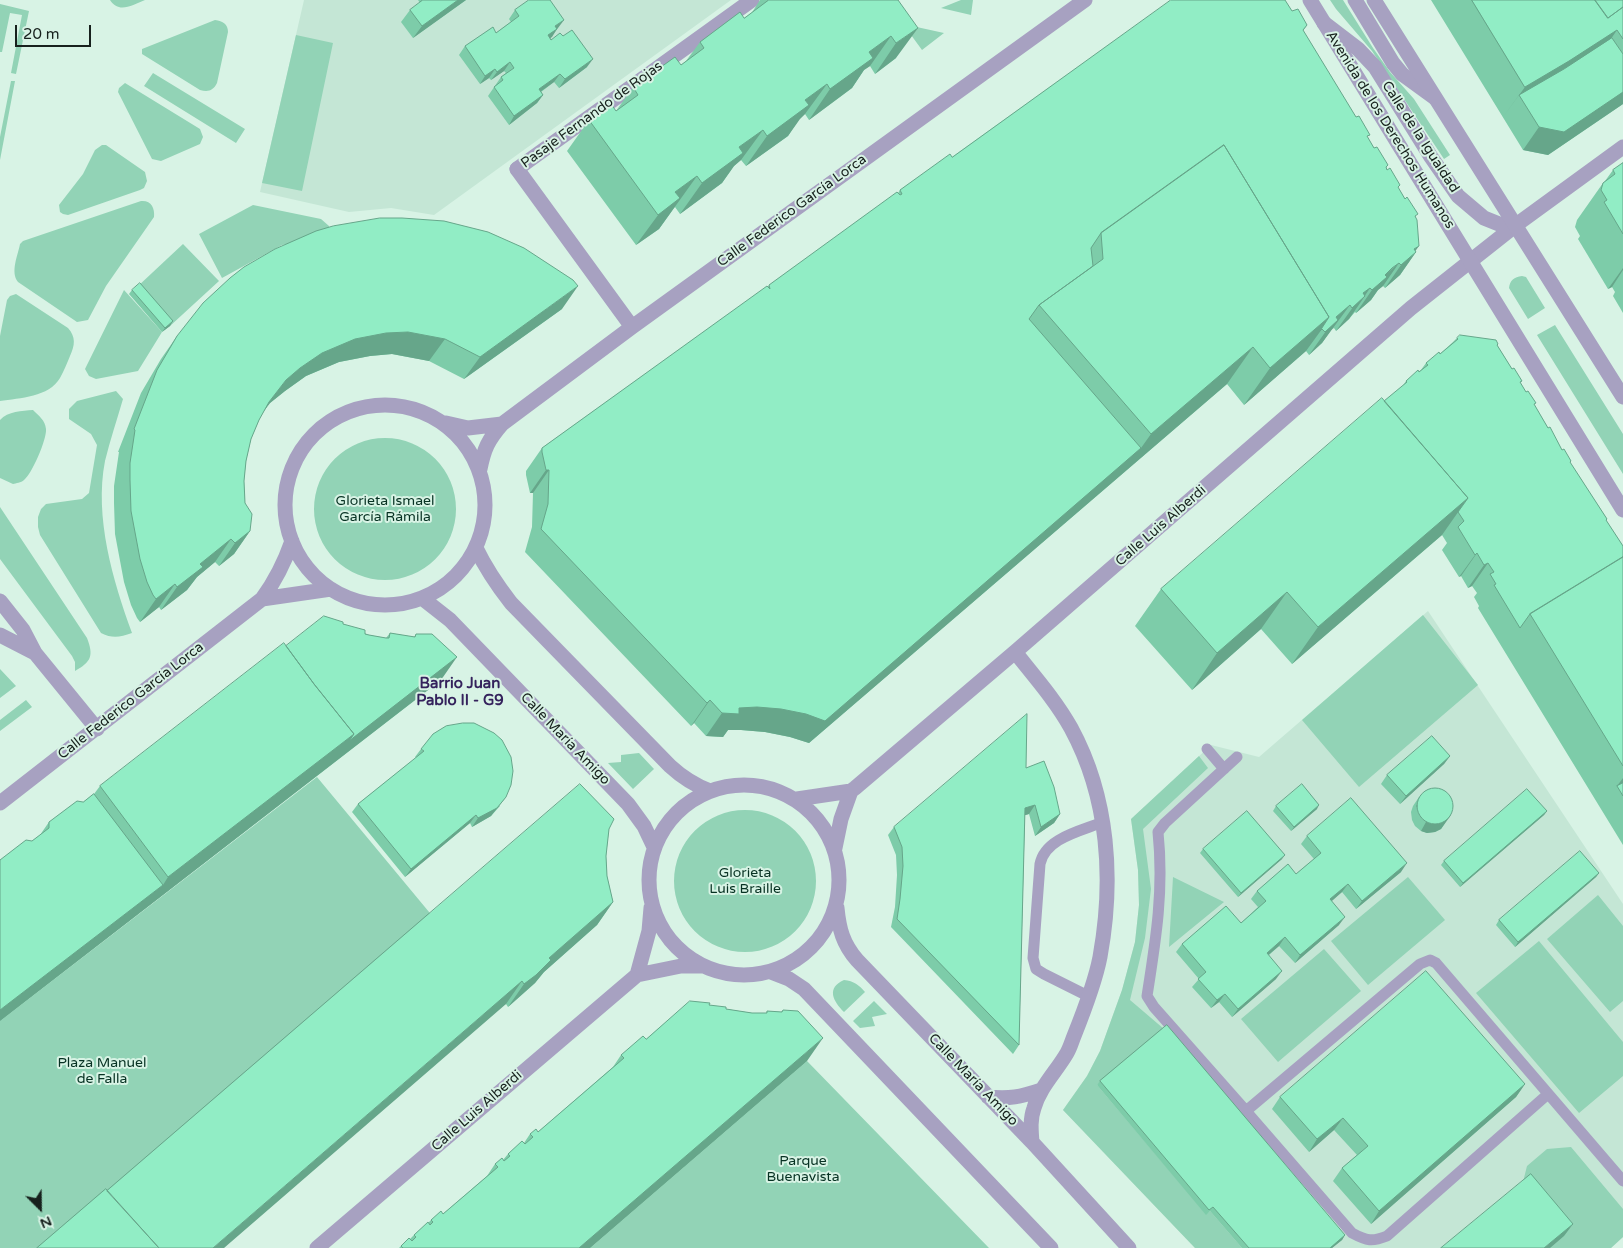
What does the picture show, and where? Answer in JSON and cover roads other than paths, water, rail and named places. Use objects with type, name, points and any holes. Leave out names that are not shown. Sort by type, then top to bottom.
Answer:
[{"type":"street","name":"Pasaje Fernando de Rojas","points":[[632,327],[518,169],[752,0]]},
{"type":"street","name":"Calle Federico García Lorca","points":[[480,469],[489,439],[502,424],[632,327],[1085,0]]},
{"type":"street","name":"Avenida de los Derechos Humanos","points":[[1310,0],[1623,510]]},
{"type":"street","points":[[1355,0],[1402,74],[1435,98]]},
{"type":"street","points":[[1374,0],[1623,397]]},
{"type":"street","name":"Calle de la Igualdad","points":[[1324,23],[1358,49],[1375,67],[1431,158],[1458,196],[1484,218],[1499,224],[1516,226]]},
{"type":"street","points":[[1470,261],[1623,147]]},
{"type":"street","name":"Calle Luis Alberdi","points":[[851,791],[1015,652],[1406,312],[1470,261]]},
{"type":"street","points":[[380,404],[402,406],[426,412],[458,434],[469,448],[480,469],[486,503],[483,529],[476,548],[461,571],[442,588],[422,598],[388,605],[375,605],[346,597],[331,589],[310,572],[298,555],[288,532],[285,506],[289,472],[303,445],[326,424],[343,414],[361,408],[380,404]]},
{"type":"street","points":[[444,423],[468,428],[502,424]]},
{"type":"street","name":"Calle Federico García Lorca","points":[[0,803],[262,599],[284,564],[292,541]]},
{"type":"street","points":[[476,548],[484,566],[512,603],[670,766],[693,784],[710,791]]},
{"type":"street","name":"Calle Federico García Lorca","points":[[262,599],[331,589]]},
{"type":"street","name":"Calle María Amigo","points":[[422,598],[455,626],[628,804],[644,826],[654,847]]},
{"type":"street","points":[[0,601],[23,630],[35,653],[97,729]]},
{"type":"street","points":[[0,635],[35,653]]},
{"type":"street","points":[[1015,652],[1052,698],[1072,729],[1096,791],[1103,822],[1107,870],[1106,906],[1100,958],[1067,1052],[1041,1090],[1034,1108],[1031,1124],[1032,1142]]},
{"type":"street","points":[[637,975],[650,931],[650,862],[654,847],[675,816],[689,803],[710,791],[729,787],[750,787],[769,789],[797,799],[818,816],[834,848],[840,872],[837,903],[830,920],[818,939],[804,953],[788,964],[770,972],[738,974],[701,966],[681,953],[668,940],[651,899]]},
{"type":"street","points":[[797,799],[851,791],[841,819],[834,848]]},
{"type":"street","name":"Calle María Amigo","points":[[837,903],[838,923],[842,938],[848,949],[1032,1142],[1129,1248]]},
{"type":"street","name":"Calle Luis Alberdi","points":[[317,1248],[637,975],[681,966],[701,966]]},
{"type":"street","points":[[770,972],[790,979],[804,989],[1051,1248]]},
{"type":"street","points":[[988,1097],[1008,1098],[1024,1096],[1041,1090]]},
{"type":"lane","points":[[1207,749],[1224,769]]},
{"type":"lane","points":[[1237,758],[1165,823],[1158,832],[1161,857],[1160,901],[1148,996],[1154,1007],[1352,1233],[1374,1241],[1387,1236],[1548,1094]]},
{"type":"lane","points":[[1088,996],[1036,969],[1033,958],[1040,864],[1042,856],[1049,847],[1064,838],[1103,822]]},
{"type":"lane","points":[[1246,1111],[1420,964],[1430,960],[1436,963],[1623,1181]]},
{"type":"district","name":"Barrio Juan Pablo II - G9","points":[[460,692]]},
{"type":"park label","name":"Glorieta Ismael García Rámila","points":[[385,510]]},
{"type":"park label","name":"Glorieta Luis Braille","points":[[745,882]]},
{"type":"park label","name":"Plaza Manuel de Falla","points":[[102,1072]]},
{"type":"park label","name":"Parque Buenavista","points":[[803,1170]]}]
